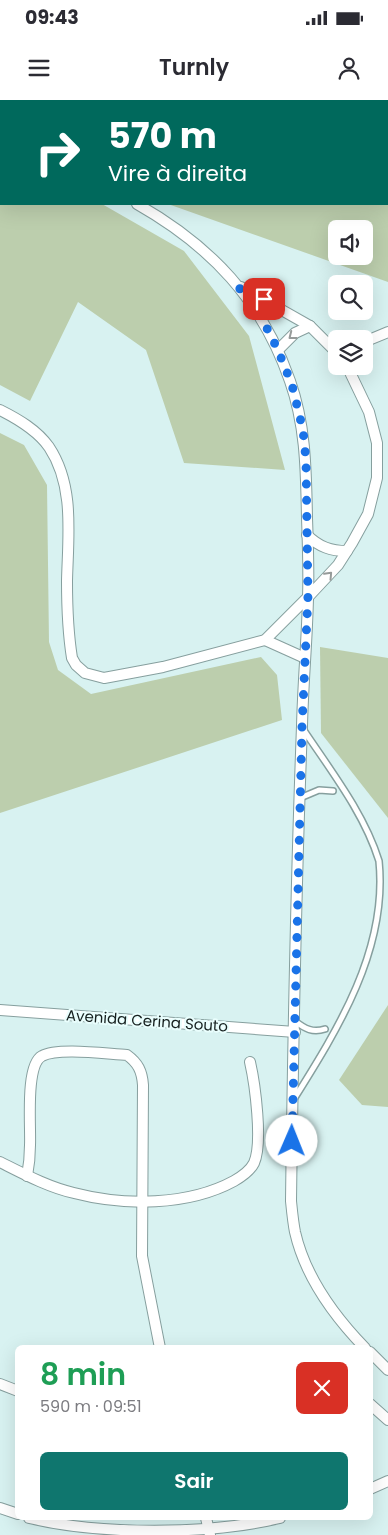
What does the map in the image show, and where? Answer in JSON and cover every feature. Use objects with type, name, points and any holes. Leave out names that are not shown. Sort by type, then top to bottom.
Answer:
[{"type":"street","points":[[139,205],[198,244],[238,286],[270,333],[278,350],[292,385],[303,430],[306,460],[308,596],[302,727],[290,1201],[295,1232],[303,1258],[324,1298],[363,1345]]},
{"type":"street","points":[[238,286],[310,326],[328,342]]},
{"type":"street","points":[[278,350],[295,333],[310,326]]},
{"type":"street","points":[[373,339],[388,332]]},
{"type":"street","points":[[0,410],[32,429],[48,446],[63,477],[68,520],[67,584],[69,643],[72,658],[81,670],[91,676],[104,678],[132,674],[265,640],[338,564],[342,551],[368,514],[378,478],[377,443],[369,412],[352,375]]},
{"type":"street","points":[[307,535],[316,544],[342,551]]},
{"type":"street","points":[[265,640],[305,658]]},
{"type":"street","name":"Avenida Cerina Souto","points":[[0,1010],[295,1032]]},
{"type":"street","points":[[27,1176],[30,1146],[31,1084],[36,1060],[42,1055],[60,1051],[126,1055],[135,1061],[142,1075],[142,1256],[159,1345]]},
{"type":"street","points":[[0,1162],[27,1176],[74,1193],[141,1201],[172,1199],[205,1193],[222,1187],[252,1167],[257,1150],[256,1087],[250,1062]]},
{"type":"street","points":[[373,1355],[388,1370]]},
{"type":"street","points":[[0,1384],[15,1390]]},
{"type":"street","points":[[373,1407],[388,1420]]},
{"type":"street","points":[[373,1488],[388,1481]]},
{"type":"street","points":[[0,1508],[15,1513]]},
{"type":"street","points":[[40,1520],[92,1530],[156,1533],[210,1533],[271,1520]]},
{"type":"street","points":[[207,1520],[210,1533]]},
{"type":"lane","points":[[302,727],[347,795],[364,826],[379,861],[385,896],[384,914]]},
{"type":"lane","points":[[300,798],[319,790],[332,791]]},
{"type":"lane","points":[[292,1102],[361,993],[367,979]]},
{"type":"lane","points":[[295,1021],[312,1031],[325,1029]]},
{"type":"green space","points":[[0,205],[104,205],[184,251],[249,336],[285,470],[184,463],[146,350],[78,302],[30,401],[0,385]]},
{"type":"green space","points":[[171,205],[388,205],[388,282],[373,277],[373,275],[340,265],[373,265],[373,220],[328,220],[328,261]]},
{"type":"green space","points":[[0,433],[24,445],[47,485],[49,642],[58,670],[91,694],[261,657],[277,675],[282,720],[0,813]]},
{"type":"green space","points":[[320,647],[388,658],[388,818],[321,733]]},
{"type":"green space","points":[[388,1005],[388,1107],[362,1105],[339,1080]]},
{"type":"route","points":[[264,299],[238,286],[270,333],[292,385],[303,430],[306,460],[308,596],[302,727],[292,1141]]}]
